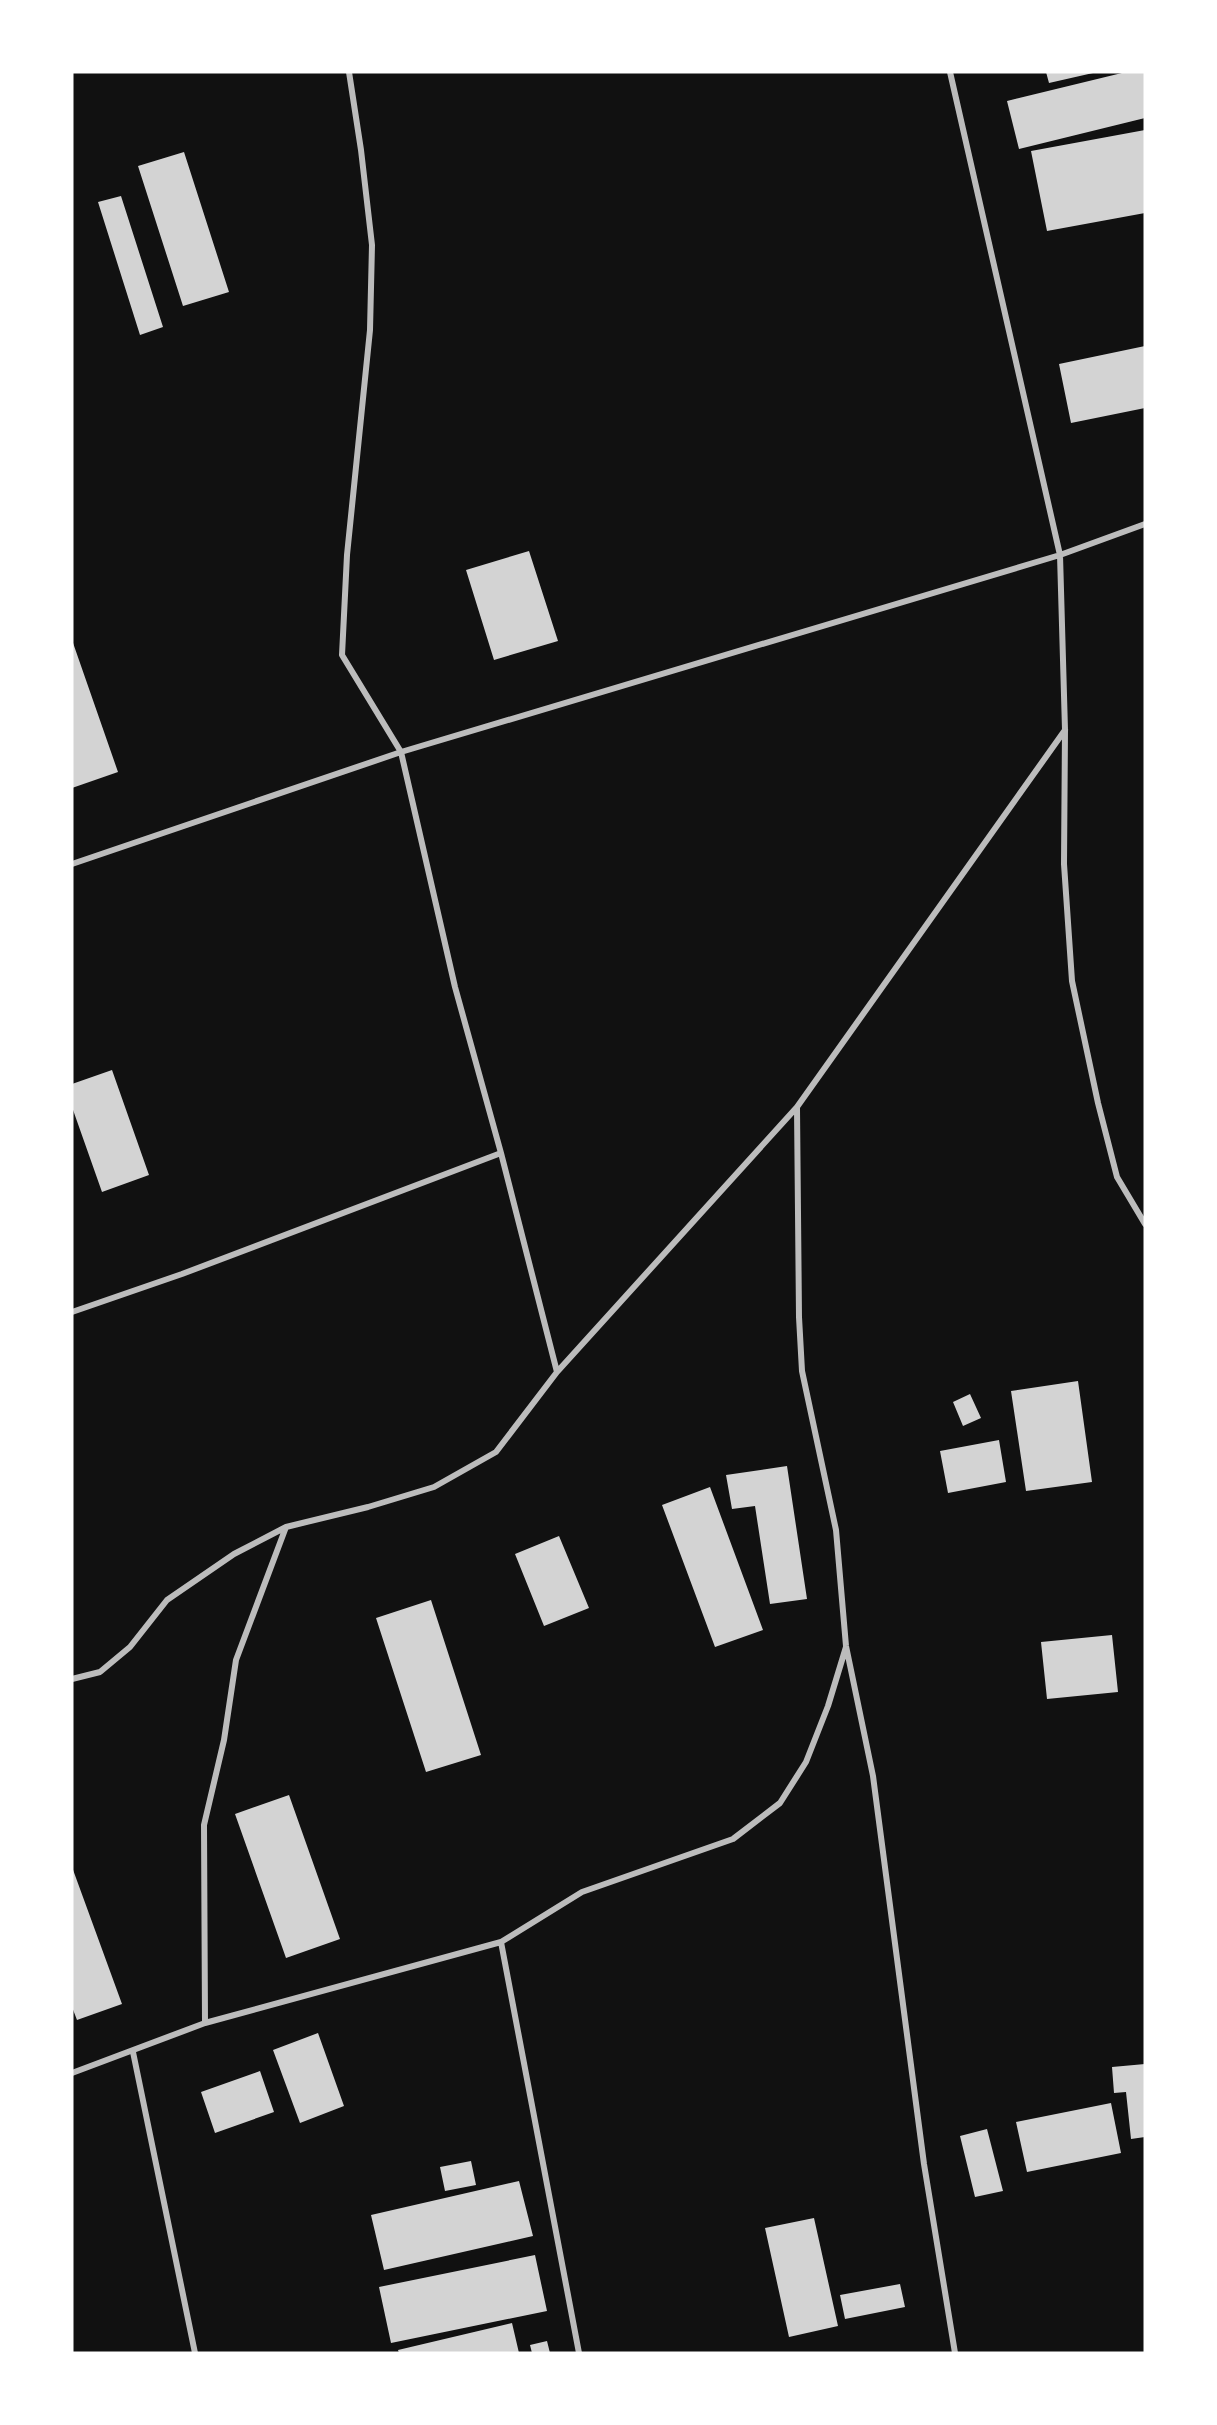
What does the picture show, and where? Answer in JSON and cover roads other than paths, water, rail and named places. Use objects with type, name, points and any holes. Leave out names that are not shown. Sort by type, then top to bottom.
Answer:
[{"type":"street","points":[[350,72],[372,245],[370,330],[347,555],[342,655],[401,752],[456,987],[557,1372]]},
{"type":"street","points":[[950,72],[1060,555],[1065,730],[1064,864],[1072,981],[1098,1103],[1117,1178],[1145,1224]]},
{"type":"street","points":[[72,864],[401,752],[1060,555],[1145,524]]},
{"type":"street","points":[[72,1679],[100,1672],[130,1647],[167,1600],[234,1554],[286,1527],[434,1487],[496,1452],[557,1372],[797,1107],[1065,730]]},
{"type":"street","points":[[797,1107],[799,1317],[802,1371],[836,1530],[846,1646],[873,1776],[924,2164],[955,2353]]},
{"type":"street","points":[[72,1312],[182,1274],[501,1153]]},
{"type":"street","points":[[205,2023],[204,1825],[224,1740],[236,1660],[286,1527]]},
{"type":"street","points":[[72,2073],[133,2052],[205,2023],[501,1942],[582,1892],[733,1839],[780,1803],[806,1762],[828,1706],[846,1646]]},
{"type":"street","points":[[501,1942],[579,2353]]},
{"type":"street","points":[[133,2052],[195,2353]]}]
